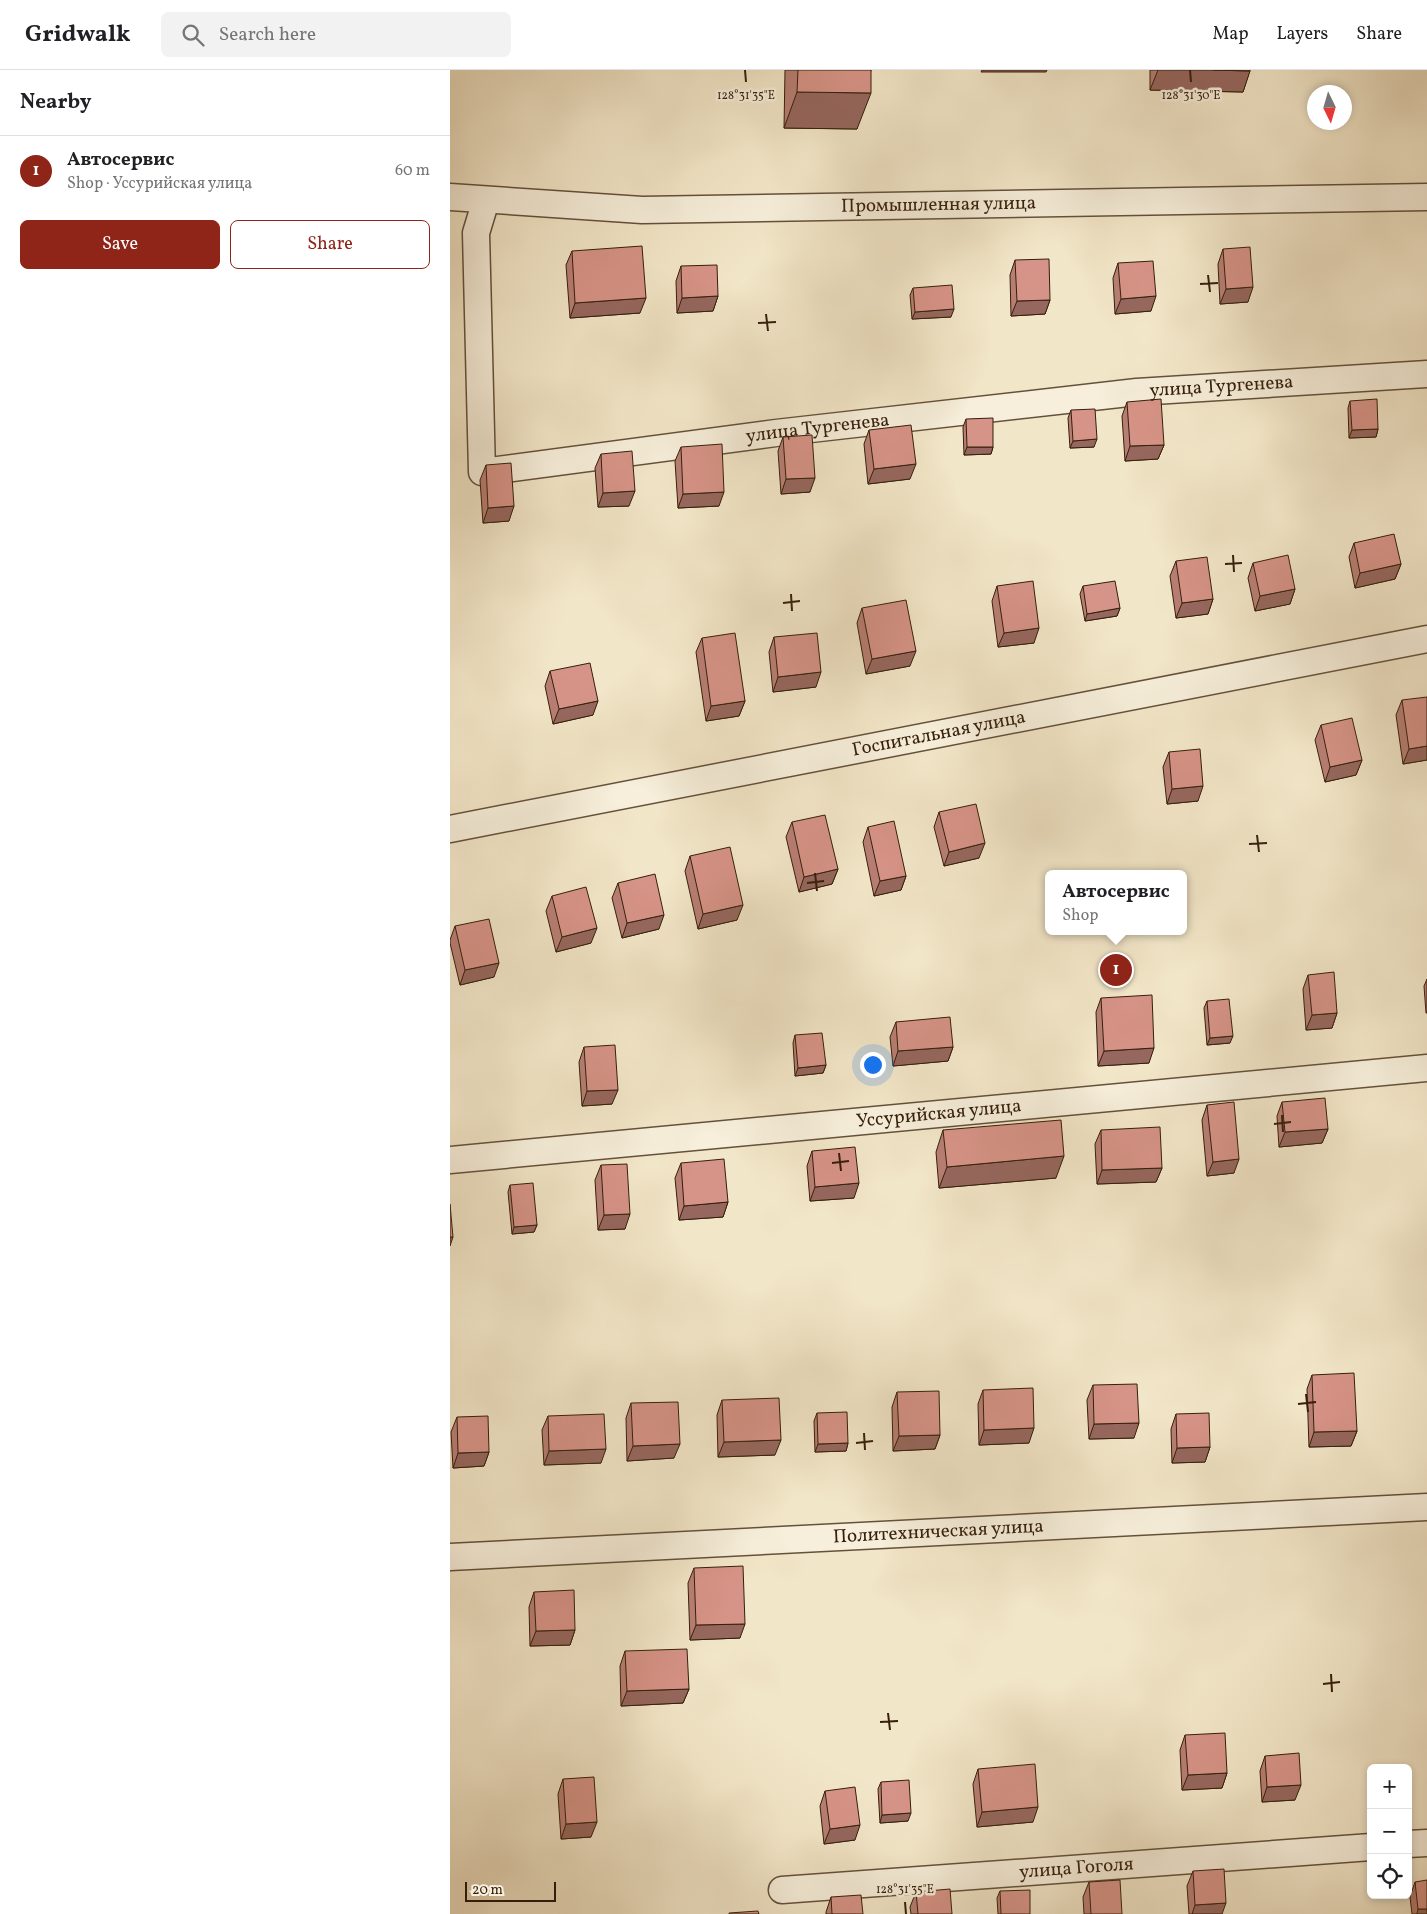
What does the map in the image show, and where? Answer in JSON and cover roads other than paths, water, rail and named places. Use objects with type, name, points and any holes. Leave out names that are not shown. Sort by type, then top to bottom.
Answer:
[{"type":"street","name":"Промышленная улица","points":[[450,197],[642,210],[1427,197]]},
{"type":"street","name":"улица Тургенева","points":[[486,200],[476,233],[482,472],[776,433],[1137,392],[1427,374]]},
{"type":"street","name":"Госпитальная улица","points":[[450,829],[1427,639]]},
{"type":"street","name":"Уссурийская улица","points":[[450,1160],[1427,1068]]},
{"type":"street","name":"Политехническая улица","points":[[450,1557],[1427,1507]]},
{"type":"street","points":[[1412,1844],[1427,1843]]},
{"type":"street","name":"улица Гоголя","points":[[782,1890],[1367,1847]]},
{"type":"place","name":"Автосервис","points":[[1116,970]]}]
